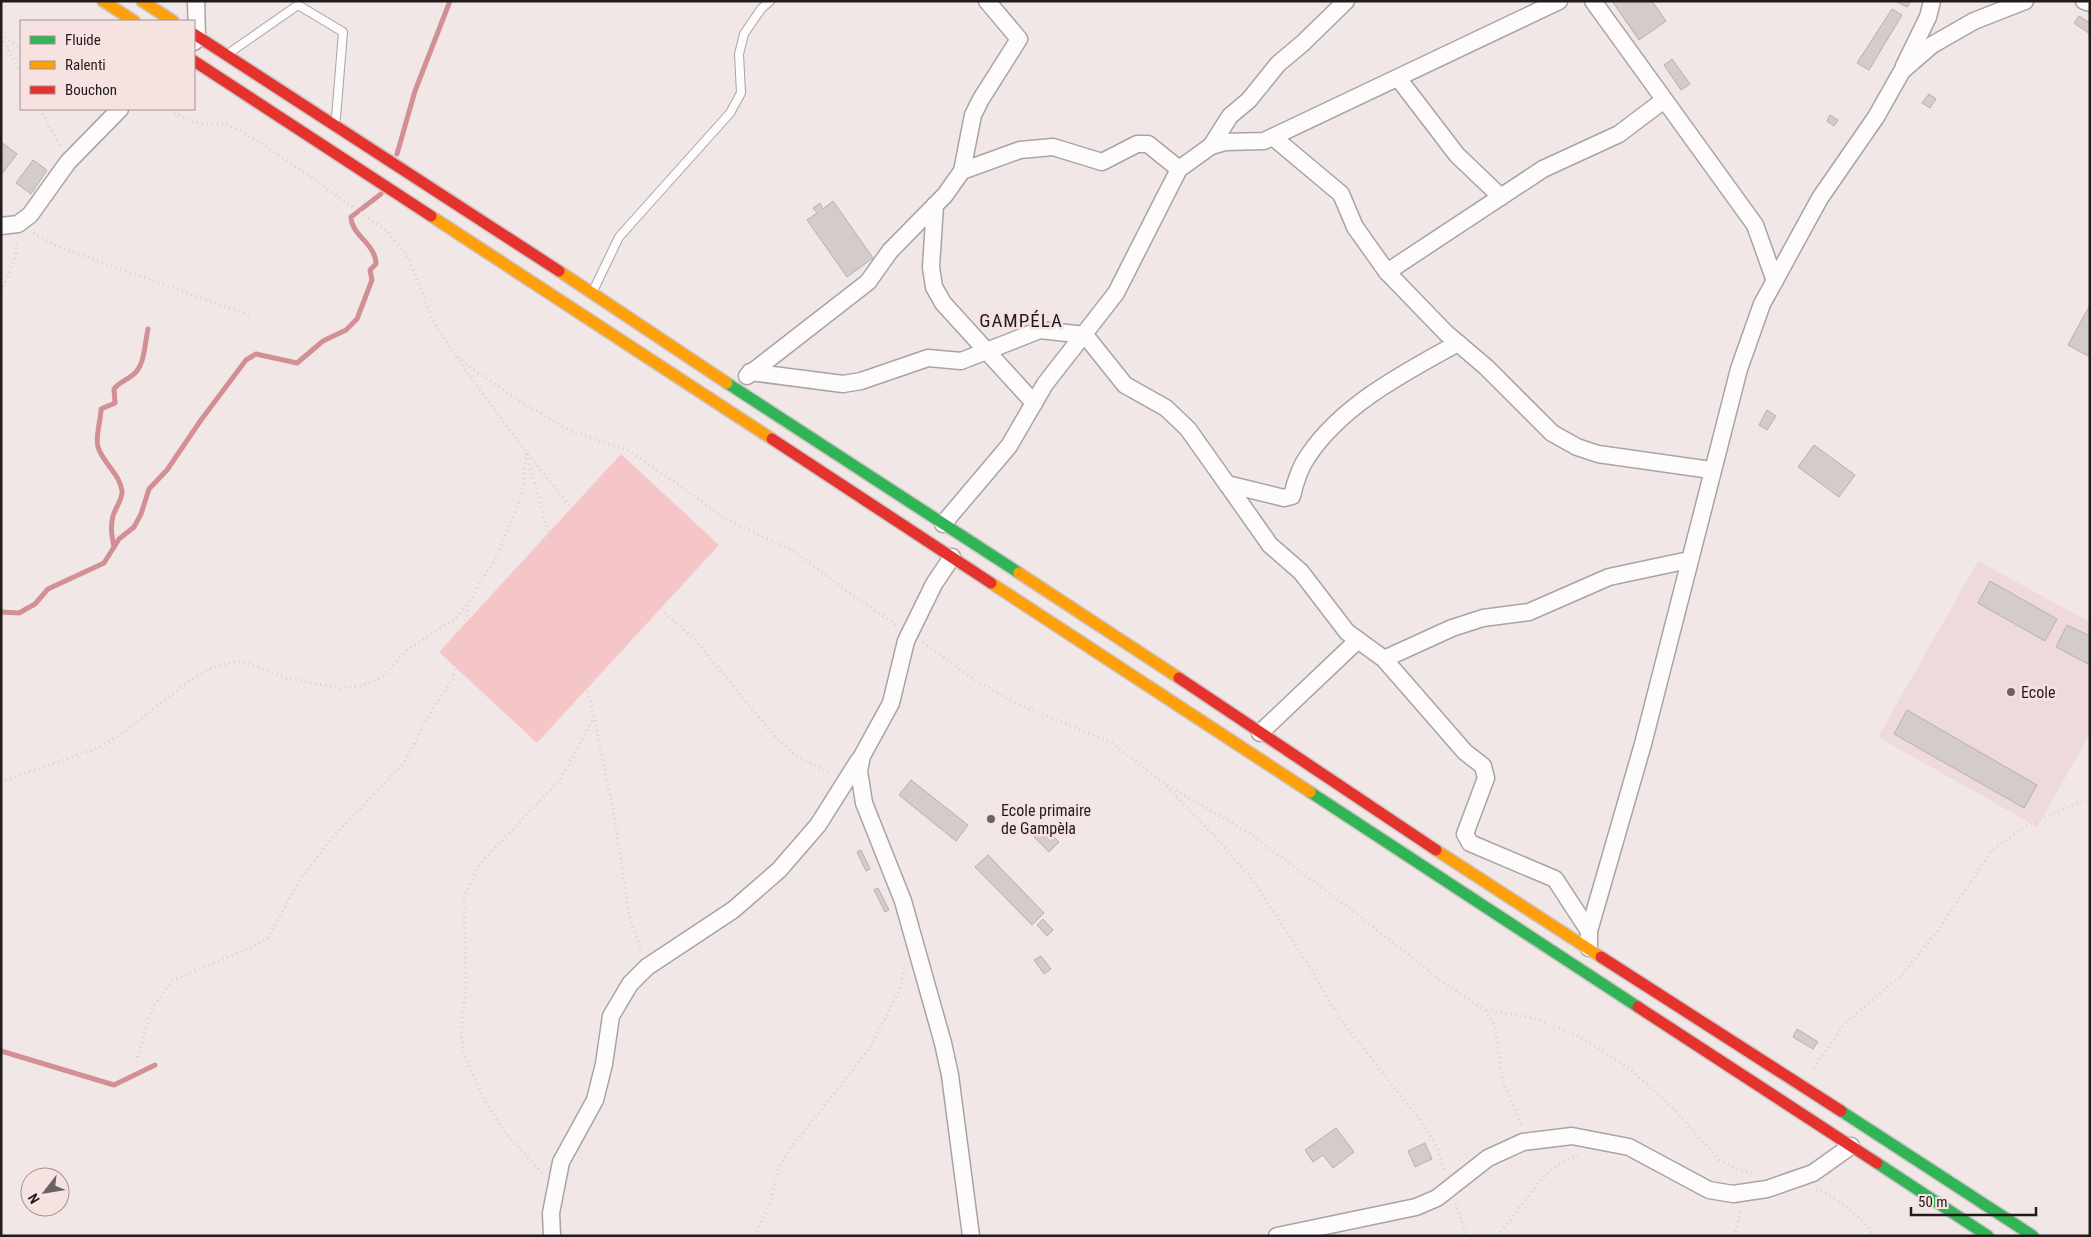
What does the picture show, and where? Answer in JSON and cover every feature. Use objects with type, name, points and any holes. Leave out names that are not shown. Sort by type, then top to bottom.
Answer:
[{"type":"highway","points":[[103,1],[132,20]]},
{"type":"highway","points":[[142,1],[171,20]]},
{"type":"highway","points":[[195,38],[221,64],[952,557],[1988,1236]]},
{"type":"highway","points":[[195,61],[221,64],[336,125],[944,524],[1498,892],[1589,948],[2033,1236]]},
{"type":"street","points":[[195,38],[196,1]]},
{"type":"street","points":[[735,388],[750,372],[868,282],[890,251],[945,195],[962,171],[973,115],[981,99],[1019,40],[987,1]]},
{"type":"street","points":[[1211,146],[1230,116],[1249,100],[1278,64],[1303,43],[1346,1]]},
{"type":"street","points":[[944,524],[1009,446],[1045,384],[1116,293],[1179,169],[1211,146],[1225,142],[1264,142],[1559,1]]},
{"type":"street","points":[[1593,1],[1755,225],[1775,281]]},
{"type":"street","points":[[1589,948],[1589,931],[1642,744],[1739,369],[1762,304],[1820,198],[1876,118],[1902,71],[1928,17],[1932,1]]},
{"type":"street","points":[[1902,71],[1932,45],[1974,21],[2025,1]]},
{"type":"street","points":[[2084,1],[2090,3]]},
{"type":"street","points":[[1398,78],[1457,155],[1501,198]]},
{"type":"street","points":[[1388,272],[1543,169],[1619,134],[1664,100]]},
{"type":"street","points":[[1,226],[18,224],[30,216],[68,162],[119,110]]},
{"type":"street","points":[[1273,137],[1341,194],[1355,226],[1388,272],[1458,343],[1486,367],[1552,433],[1577,447],[1598,454],[1712,470]]},
{"type":"street","points":[[962,171],[1020,150],[1053,147],[1102,162],[1137,144],[1148,144],[1179,169]]},
{"type":"street","points":[[935,206],[931,267],[934,288],[943,303],[1034,403]]},
{"type":"street","points":[[750,372],[843,384],[861,381],[928,358],[961,361],[1040,330],[1085,335],[1125,386],[1166,408],[1188,429],[1270,545],[1301,572],[1347,632],[1384,658],[1465,752],[1483,766],[1486,778],[1465,834],[1470,843],[1555,879],[1589,931]]},
{"type":"street","points":[[1227,484],[1284,498],[1292,496],[1295,483],[1307,457],[1332,428],[1378,389],[1458,343]]},
{"type":"street","points":[[552,1236],[551,1213],[561,1162],[595,1100],[604,1064],[611,1016],[630,984],[647,967],[733,910],[779,870],[818,825],[862,756],[891,703],[906,641],[934,584],[952,557]]},
{"type":"street","points":[[1384,658],[1452,628],[1483,618],[1529,612],[1609,577],[1689,560]]},
{"type":"street","points":[[1260,733],[1358,640]]},
{"type":"street","points":[[862,756],[859,771],[864,803],[903,901],[950,1075],[971,1236],[985,1236]]},
{"type":"street","points":[[1277,1236],[1416,1207],[1437,1198],[1488,1158],[1523,1142],[1572,1136],[1630,1146],[1709,1190],[1733,1194],[1767,1189],[1813,1173],[1851,1146]]},
{"type":"lane","points":[[593,293],[619,237],[730,113],[741,93],[739,54],[744,34],[770,1]]},
{"type":"lane","points":[[221,64],[298,5],[343,32],[336,125]]},
{"type":"path","points":[[1,35],[20,48]]},
{"type":"path","points":[[1,35],[20,71]]},
{"type":"path","points":[[41,110],[68,162]]},
{"type":"path","points":[[167,110],[193,122],[206,125],[227,124],[238,130],[266,146],[387,231],[409,258],[431,316],[451,350],[496,408],[526,452],[638,588],[695,640],[775,738],[795,755],[846,782]]},
{"type":"path","points":[[1,291],[15,258],[18,224],[59,247],[249,315]]},
{"type":"path","points":[[451,350],[473,369],[513,397],[571,431],[627,450],[727,520],[794,551],[852,595],[910,633],[972,678],[1011,700],[1112,743],[1163,783],[1223,845],[1252,879],[1310,967],[1338,1016],[1420,1120],[1437,1147],[1466,1236]]},
{"type":"path","points":[[1,782],[100,747],[125,731],[192,680],[208,670],[231,662],[246,662],[286,678],[340,688],[361,686],[382,676],[407,650],[456,618],[470,600],[498,554],[519,502],[524,481],[526,452]]},
{"type":"path","points":[[526,452],[563,584],[613,809],[629,914],[647,967]]},
{"type":"path","points":[[136,1062],[154,1006],[173,980],[254,946],[268,938],[300,879],[333,837],[403,764],[433,708],[453,679],[470,600]]},
{"type":"path","points":[[555,1186],[504,1133],[484,1101],[464,1054],[461,1030],[466,990],[464,898],[483,860],[560,780],[594,717]]},
{"type":"path","points":[[1163,783],[1246,831],[1362,918],[1440,980],[1485,1010],[1537,1019],[1580,1037],[1629,1068],[1670,1105]]},
{"type":"path","points":[[1803,1087],[1844,1024],[1902,975],[1936,932],[1992,850],[2026,826],[2090,798]]},
{"type":"path","points":[[755,1236],[770,1200],[779,1167],[791,1148],[870,1048],[900,989],[906,961]]},
{"type":"path","points":[[1485,1010],[1495,1027],[1503,1081],[1529,1142]]},
{"type":"path","points":[[1498,1236],[1543,1177],[1558,1165],[1603,1142]]},
{"type":"path","points":[[1870,1230],[1878,1236]]},
{"type":"shaded area","points":[[621,454],[719,545],[537,743],[439,652]]},
{"type":"shaded area","points":[[1978,561],[2090,622],[2090,734],[2037,827],[1878,737]]},
{"type":"building","points":[[1612,1],[1652,1],[1666,21],[1639,40]]},
{"type":"building","points":[[1895,1],[1911,1],[1907,7]]},
{"type":"building","points":[[1892,9],[1902,15],[1869,70],[1857,63]]},
{"type":"building","points":[[2079,16],[2090,23],[2090,34],[2074,23]]},
{"type":"building","points":[[1672,59],[1690,84],[1681,90],[1664,65]]},
{"type":"building","points":[[1929,94],[1936,99],[1930,108],[1922,103]]},
{"type":"building","points":[[1830,115],[1838,120],[1834,126],[1827,121]]},
{"type":"building","points":[[1,142],[17,154],[1,175]]},
{"type":"building","points":[[33,160],[47,170],[31,194],[16,183]]},
{"type":"building","points":[[833,201],[873,258],[847,277],[807,220],[817,213],[813,208],[820,203],[823,209]]},
{"type":"building","points":[[2090,305],[2090,357],[2068,345]]},
{"type":"building","points":[[1767,410],[1776,416],[1767,430],[1759,425]]},
{"type":"building","points":[[1814,445],[1855,475],[1839,497],[1798,467]]},
{"type":"building","points":[[1990,581],[2057,619],[2045,641],[1978,603]]},
{"type":"building","points":[[2067,625],[2090,636],[2090,665],[2056,647]]},
{"type":"building","points":[[1907,710],[2037,785],[2024,808],[1894,734]]},
{"type":"building","points":[[911,780],[968,825],[956,841],[899,795]]},
{"type":"building","points":[[1044,827],[1059,842],[1049,852],[1034,837]]},
{"type":"building","points":[[861,850],[870,869],[866,871],[857,852]]},
{"type":"building","points":[[988,855],[1044,913],[1032,925],[975,867]]},
{"type":"building","points":[[878,888],[889,910],[885,912],[874,890]]},
{"type":"building","points":[[1043,919],[1053,930],[1047,936],[1037,925]]},
{"type":"building","points":[[1041,956],[1051,969],[1044,974],[1034,960]]},
{"type":"building","points":[[1797,1029],[1818,1042],[1813,1049],[1793,1037]]},
{"type":"building","points":[[1336,1128],[1354,1152],[1333,1168],[1323,1155],[1313,1162],[1305,1150]]},
{"type":"building","points":[[1425,1143],[1432,1159],[1415,1167],[1408,1151]]},
{"type":"waterway","points":[[397,154],[415,91],[450,1]]},
{"type":"waterway","points":[[1,612],[19,613],[35,604],[48,589],[104,563],[119,539],[134,527],[141,514],[149,489],[167,470],[201,420],[246,360],[256,354],[297,363],[323,341],[346,330],[357,319],[372,280],[370,270],[376,264],[372,251],[355,229],[351,217],[381,194]]},
{"type":"waterway","points":[[114,547],[112,520],[122,491],[118,479],[98,447],[97,438],[101,409],[115,403],[114,389],[139,368],[148,329]]},
{"type":"waterway","points":[[1,1051],[114,1085],[155,1065]]},
{"type":"traffic: fast","points":[[727,383],[1019,573]]},
{"type":"traffic: fast","points":[[1310,792],[1638,1007]]},
{"type":"traffic: fast","points":[[1841,1111],[2033,1236]]},
{"type":"traffic: fast","points":[[1877,1163],[1988,1236]]},
{"type":"traffic: slow","points":[[103,1],[132,20]]},
{"type":"traffic: slow","points":[[142,1],[171,20]]},
{"type":"traffic: slow","points":[[431,216],[772,439]]},
{"type":"traffic: slow","points":[[559,271],[727,383]]},
{"type":"traffic: slow","points":[[1019,573],[1179,678]]},
{"type":"traffic: slow","points":[[991,583],[1310,792]]},
{"type":"traffic: slow","points":[[1436,850],[1601,957]]},
{"type":"traffic: jam","points":[[195,35],[559,271]]},
{"type":"traffic: jam","points":[[195,62],[431,216]]},
{"type":"traffic: jam","points":[[772,439],[991,583]]},
{"type":"traffic: jam","points":[[1179,678],[1436,850]]},
{"type":"traffic: jam","points":[[1601,957],[1841,1111]]},
{"type":"traffic: jam","points":[[1638,1007],[1877,1163]]},
{"type":"place","name":"Ecole","points":[[2011,692]]},
{"type":"place","name":"Ecole primaire de Gampèla","points":[[991,819]]},
{"type":"district","name":"GAMPÉLA","points":[[1021,320]]}]
